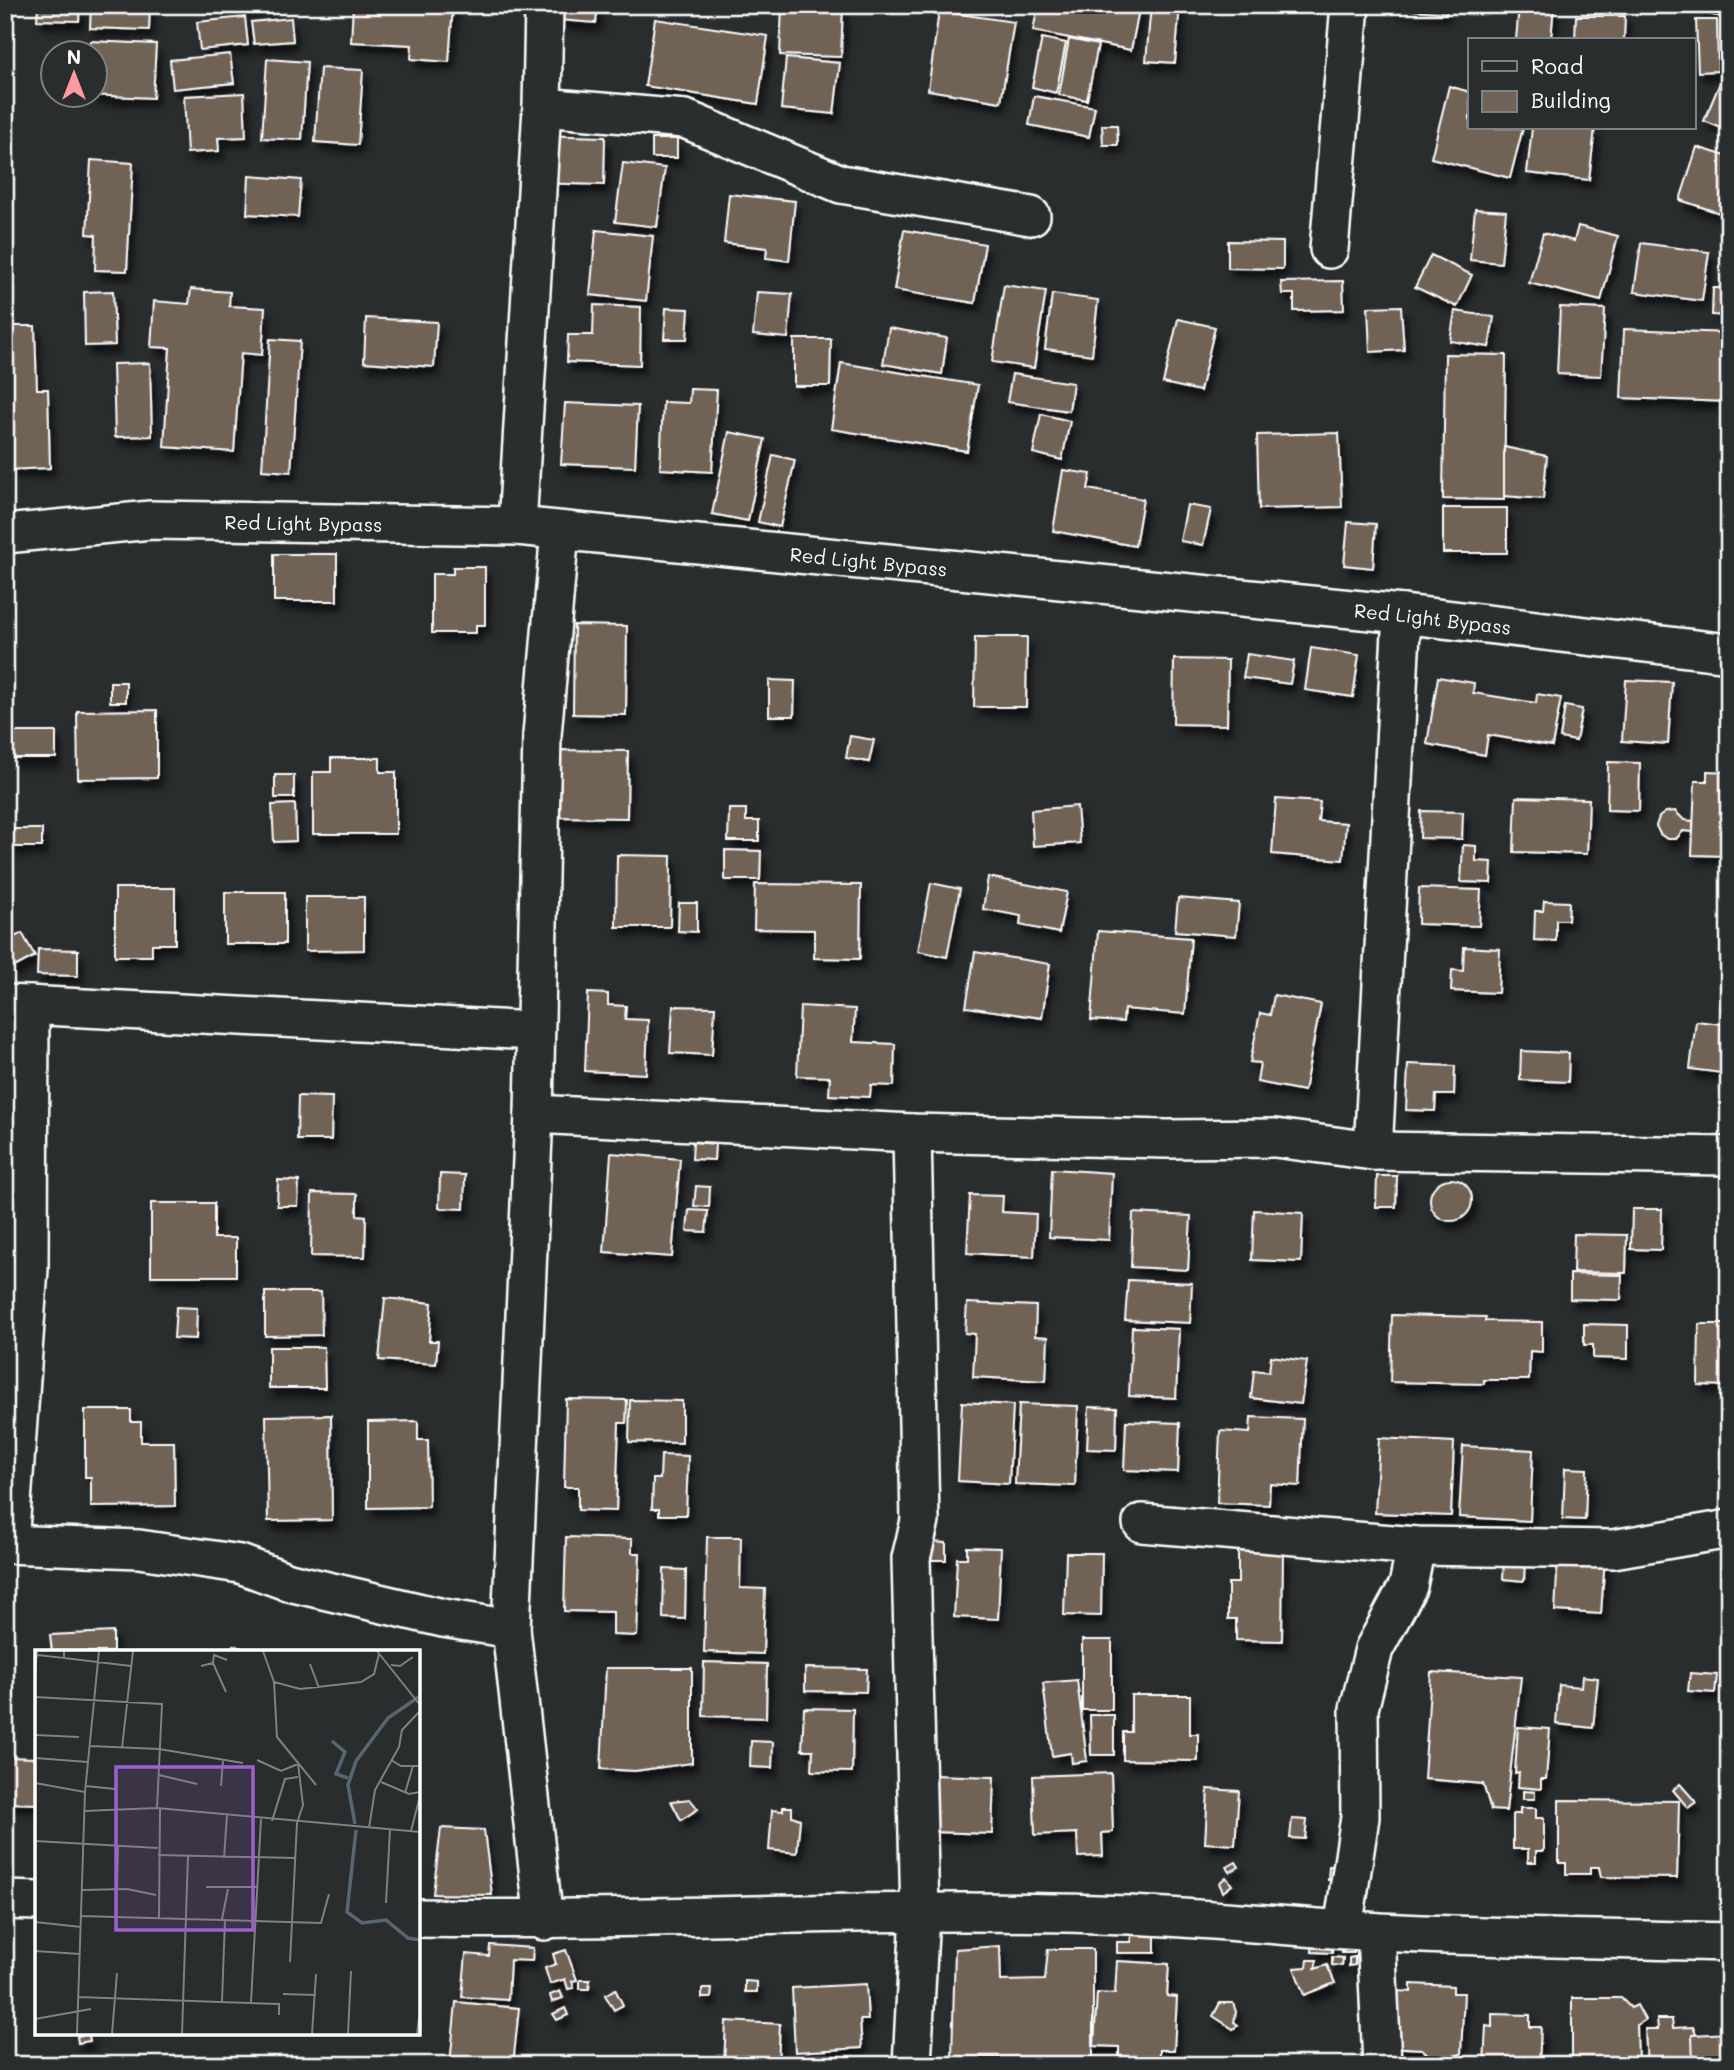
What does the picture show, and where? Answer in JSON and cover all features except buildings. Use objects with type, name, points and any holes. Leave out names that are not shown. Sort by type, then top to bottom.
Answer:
[{"type":"street","points":[[517,526],[542,107],[544,5]]},
{"type":"street","points":[[1329,249],[1350,5]]},
{"type":"street","points":[[542,107],[685,119],[841,184],[1031,216]]},
{"type":"street","name":"Red Light Bypass","points":[[5,534],[151,520],[517,526],[1402,614],[1729,653]]},
{"type":"street","points":[[544,1920],[511,1629],[534,1114],[542,735],[560,531]]},
{"type":"street","points":[[1373,1151],[1402,614]]},
{"type":"street","points":[[511,1629],[443,1618],[289,1582],[240,1564],[139,1549],[7,1544],[29,1269],[18,1004],[534,1031]]},
{"type":"street","points":[[534,1114],[912,1133],[1166,1139],[1275,1138],[1373,1151],[1729,1156]]},
{"type":"street","points":[[912,1133],[920,1521],[911,1558],[920,1913],[912,2065]]},
{"type":"street","points":[[1142,1523],[1416,1546],[1613,1549],[1729,1529]]},
{"type":"street","points":[[1382,2065],[1359,1931],[1359,1709],[1374,1649],[1408,1586],[1416,1546]]},
{"type":"street","points":[[5,1900],[35,1902]]},
{"type":"street","points":[[420,1919],[544,1920],[771,1913],[1095,1913],[1235,1919],[1359,1931],[1729,1942]]}]
